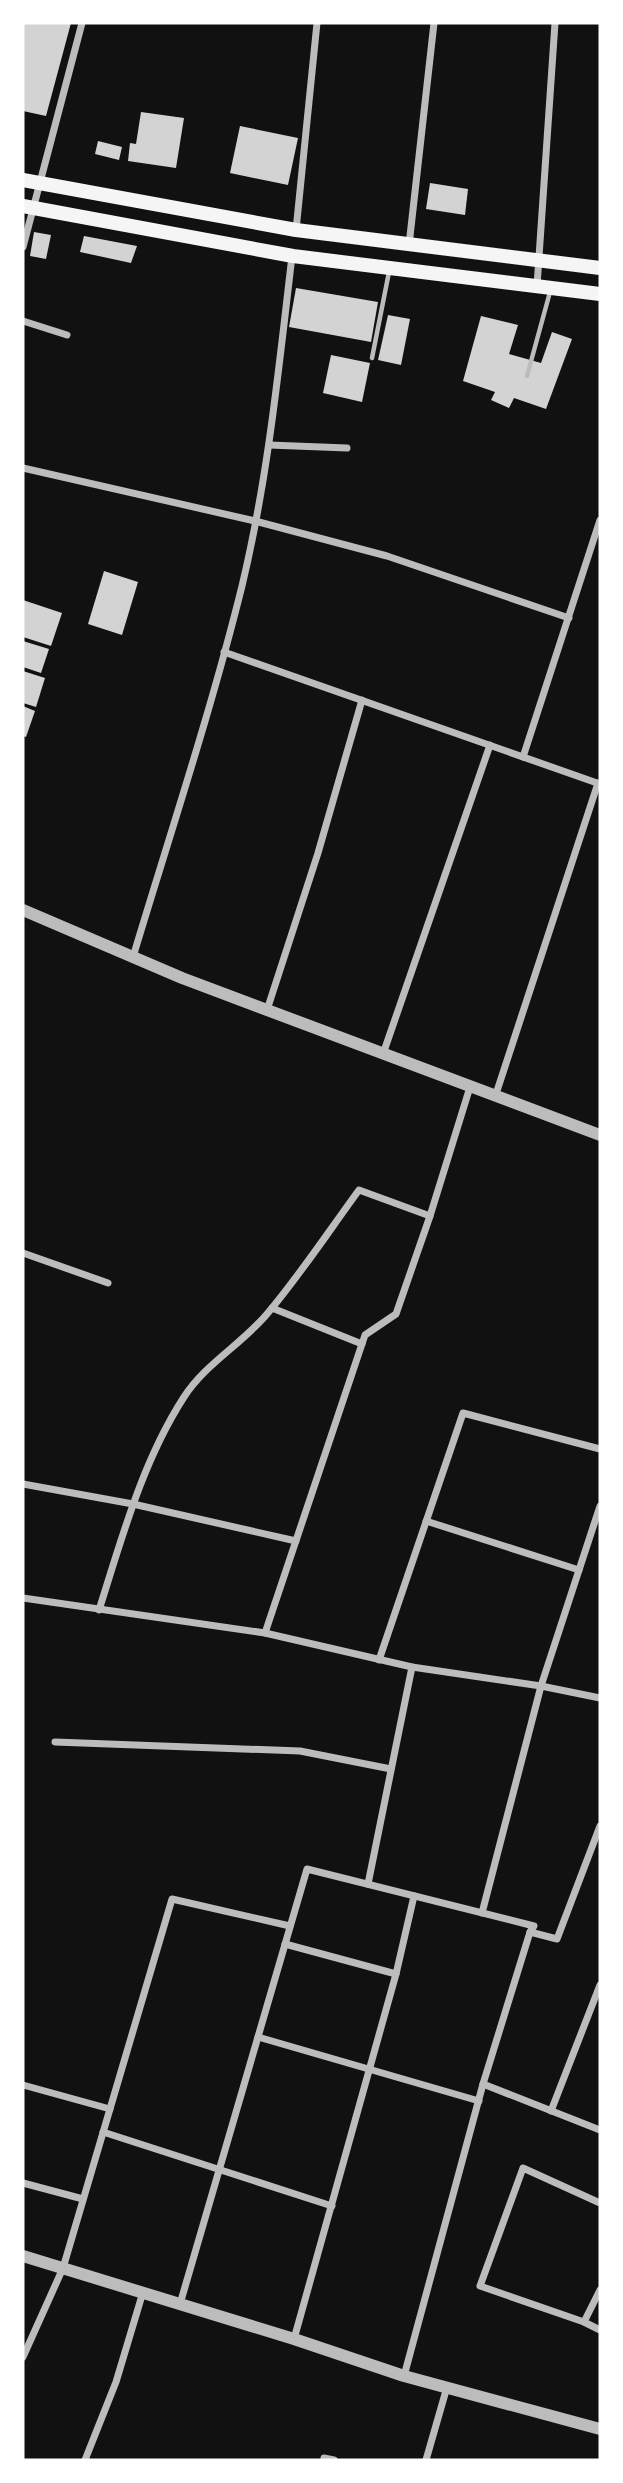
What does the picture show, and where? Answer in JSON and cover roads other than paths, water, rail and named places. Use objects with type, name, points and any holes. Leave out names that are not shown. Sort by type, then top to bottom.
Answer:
[{"type":"main road","points":[[23,180],[296,230],[600,268],[598,293],[292,256],[28,207]]},
{"type":"main road","points":[[98,220],[105,195]]},
{"type":"main road","points":[[346,262],[349,238]]},
{"type":"street","points":[[23,247],[28,207],[38,183],[82,23]]},
{"type":"street","points":[[296,230],[317,23]]},
{"type":"street","points":[[409,245],[434,23]]},
{"type":"street","points":[[544,287],[540,261],[555,23]]},
{"type":"street","points":[[133,957],[242,584],[269,445],[292,256]]},
{"type":"street","points":[[23,321],[67,335]]},
{"type":"street","points":[[269,445],[347,448]]},
{"type":"street","points":[[23,468],[255,521],[387,556],[569,618]]},
{"type":"street","points":[[523,757],[600,520]]},
{"type":"street","points":[[224,652],[599,784],[495,1097]]},
{"type":"street","points":[[267,1010],[318,853],[362,700]]},
{"type":"street","points":[[383,1055],[490,745]]},
{"type":"street","points":[[23,910],[267,1010],[600,1135]]},
{"type":"street","points":[[265,1633],[365,1335],[396,1314],[470,1087]]},
{"type":"street","points":[[99,1610],[133,1504],[158,1444],[185,1395],[272,1307],[359,1190],[430,1216]]},
{"type":"street","points":[[23,1253],[108,1283]]},
{"type":"street","points":[[272,1307],[362,1344]]},
{"type":"street","points":[[379,1660],[463,1413],[600,1448]]},
{"type":"street","points":[[23,1484],[133,1504],[296,1541]]},
{"type":"street","points":[[482,1913],[541,1686],[600,1506]]},
{"type":"street","points":[[426,1521],[579,1570]]},
{"type":"street","points":[[23,1598],[265,1633],[412,1667],[541,1686],[600,1698]]},
{"type":"street","points":[[368,1884],[412,1667]]},
{"type":"street","points":[[55,1742],[300,1751],[391,1769]]},
{"type":"street","points":[[530,1932],[557,1940],[600,1826]]},
{"type":"street","points":[[180,2304],[307,1869],[534,1926],[483,2084],[404,2376]]},
{"type":"street","points":[[294,2339],[370,2070],[414,1896]]},
{"type":"street","points":[[23,2357],[63,2268],[172,1899],[290,1926]]},
{"type":"street","points":[[285,1944],[396,1974]]},
{"type":"street","points":[[551,2111],[598,1996],[600,1985]]},
{"type":"street","points":[[258,2037],[479,2101]]},
{"type":"street","points":[[483,2084],[600,2130]]},
{"type":"street","points":[[23,2085],[110,2109]]},
{"type":"street","points":[[103,2132],[332,2206]]},
{"type":"street","points":[[600,2203],[523,2168],[480,2286],[600,2330]]},
{"type":"street","points":[[23,2183],[83,2199]]},
{"type":"street","points":[[23,2256],[294,2339],[404,2376],[600,2429]]},
{"type":"street","points":[[584,2322],[600,2290]]},
{"type":"street","points":[[85,2460],[116,2382],[143,2292]]},
{"type":"street","points":[[426,2460],[447,2387]]},
{"type":"street","points":[[324,2458],[334,2460]]},
{"type":"lane","points":[[372,358],[390,268]]},
{"type":"lane","points":[[527,376],[544,287]]}]
